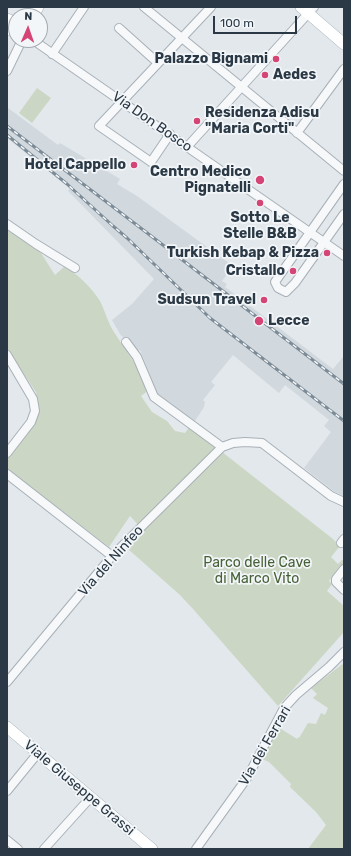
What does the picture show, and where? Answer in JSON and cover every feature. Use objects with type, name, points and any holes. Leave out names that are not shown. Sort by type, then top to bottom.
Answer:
[{"type":"main road","points":[[308,9],[344,44]]},
{"type":"main road","name":"Viale Giuseppe Grassi","points":[[7,727],[152,849]]},
{"type":"street","points":[[52,54],[84,7]]},
{"type":"street","points":[[144,7],[344,171]]},
{"type":"street","points":[[170,134],[151,162],[98,126],[123,102],[211,7]]},
{"type":"street","points":[[187,147],[242,87],[308,9]]},
{"type":"street","points":[[119,28],[158,64]]},
{"type":"street","points":[[7,71],[18,48]]},
{"type":"street","name":"Via Don Bosco","points":[[44,48],[344,256]]},
{"type":"street","points":[[297,133],[344,69]]},
{"type":"street","points":[[344,184],[275,282],[278,288],[286,292],[297,281],[344,214]]},
{"type":"street","points":[[7,224],[75,268]]},
{"type":"street","points":[[126,342],[137,356],[154,397],[222,447],[233,443],[262,443],[331,496],[344,502]]},
{"type":"street","points":[[7,355],[33,399],[35,411],[31,422],[7,453]]},
{"type":"street","name":"Via del Ninfeo","points":[[7,682],[112,556],[222,447]]},
{"type":"street","points":[[7,474],[112,556]]},
{"type":"street","points":[[344,569],[336,579],[336,582],[344,590]]},
{"type":"street","name":"Via dei Ferrari","points":[[196,849],[247,778],[284,708],[296,695],[344,652]]},
{"type":"street","points":[[7,791],[38,753]]},
{"type":"street","points":[[44,849],[90,797]]},
{"type":"street","points":[[7,840],[18,849]]},
{"type":"shaded area","points":[[8,108],[58,145],[60,143],[120,179],[117,184],[137,196],[233,266],[222,281],[227,284],[225,287],[333,369],[343,357],[344,358],[344,496],[335,492],[304,468],[331,432],[324,426],[329,420],[285,385],[279,393],[233,355],[211,382],[215,385],[203,400],[205,402],[204,407],[195,421],[159,397],[140,350],[136,352],[120,334],[112,320],[132,304],[154,279],[68,191],[70,188],[7,138]]},
{"type":"green space","points":[[37,88],[51,98],[32,123],[19,113]]},
{"type":"green space","name":"Parco delle Cave di Marco Vito","points":[[7,226],[39,250],[55,275],[65,266],[93,291],[100,301],[108,321],[137,367],[149,390],[141,396],[152,412],[167,421],[175,431],[185,433],[190,426],[340,546],[331,557],[338,564],[342,560],[344,561],[344,566],[343,568],[340,566],[329,581],[332,584],[327,591],[344,606],[344,632],[278,706],[180,595],[128,549],[145,532],[130,516],[109,547],[7,469],[7,457],[32,424],[38,411],[36,392],[7,349]]},
{"type":"green space","points":[[344,663],[344,849],[308,849],[326,825],[316,812],[290,787],[291,784],[269,762],[262,759],[278,727],[297,739],[308,723],[316,724],[321,713],[325,715],[328,708],[313,698],[317,694],[311,688]]},
{"type":"railway","points":[[7,126],[344,384]]},
{"type":"railway","points":[[7,135],[67,184],[127,238],[210,318],[344,421]]},
{"type":"place","name":"Palazzo Bignami","points":[[276,59]]},
{"type":"place","name":"Aedes","points":[[265,75]]},
{"type":"place","name":"Residenza Adisu \"Maria Corti\"","points":[[197,121]]},
{"type":"place","name":"Hotel Cappello","points":[[134,165]]},
{"type":"place","name":"Centro Medico Pignatelli","points":[[260,180]]},
{"type":"place","name":"Sotto Le Stelle B&B","points":[[260,203]]},
{"type":"place","name":"Turkish Kebap & Pizza","points":[[327,253]]},
{"type":"place","name":"Cristallo","points":[[293,271]]},
{"type":"place","name":"Sudsun Travel","points":[[264,300]]},
{"type":"place","name":"Lecce","points":[[259,321]]}]
